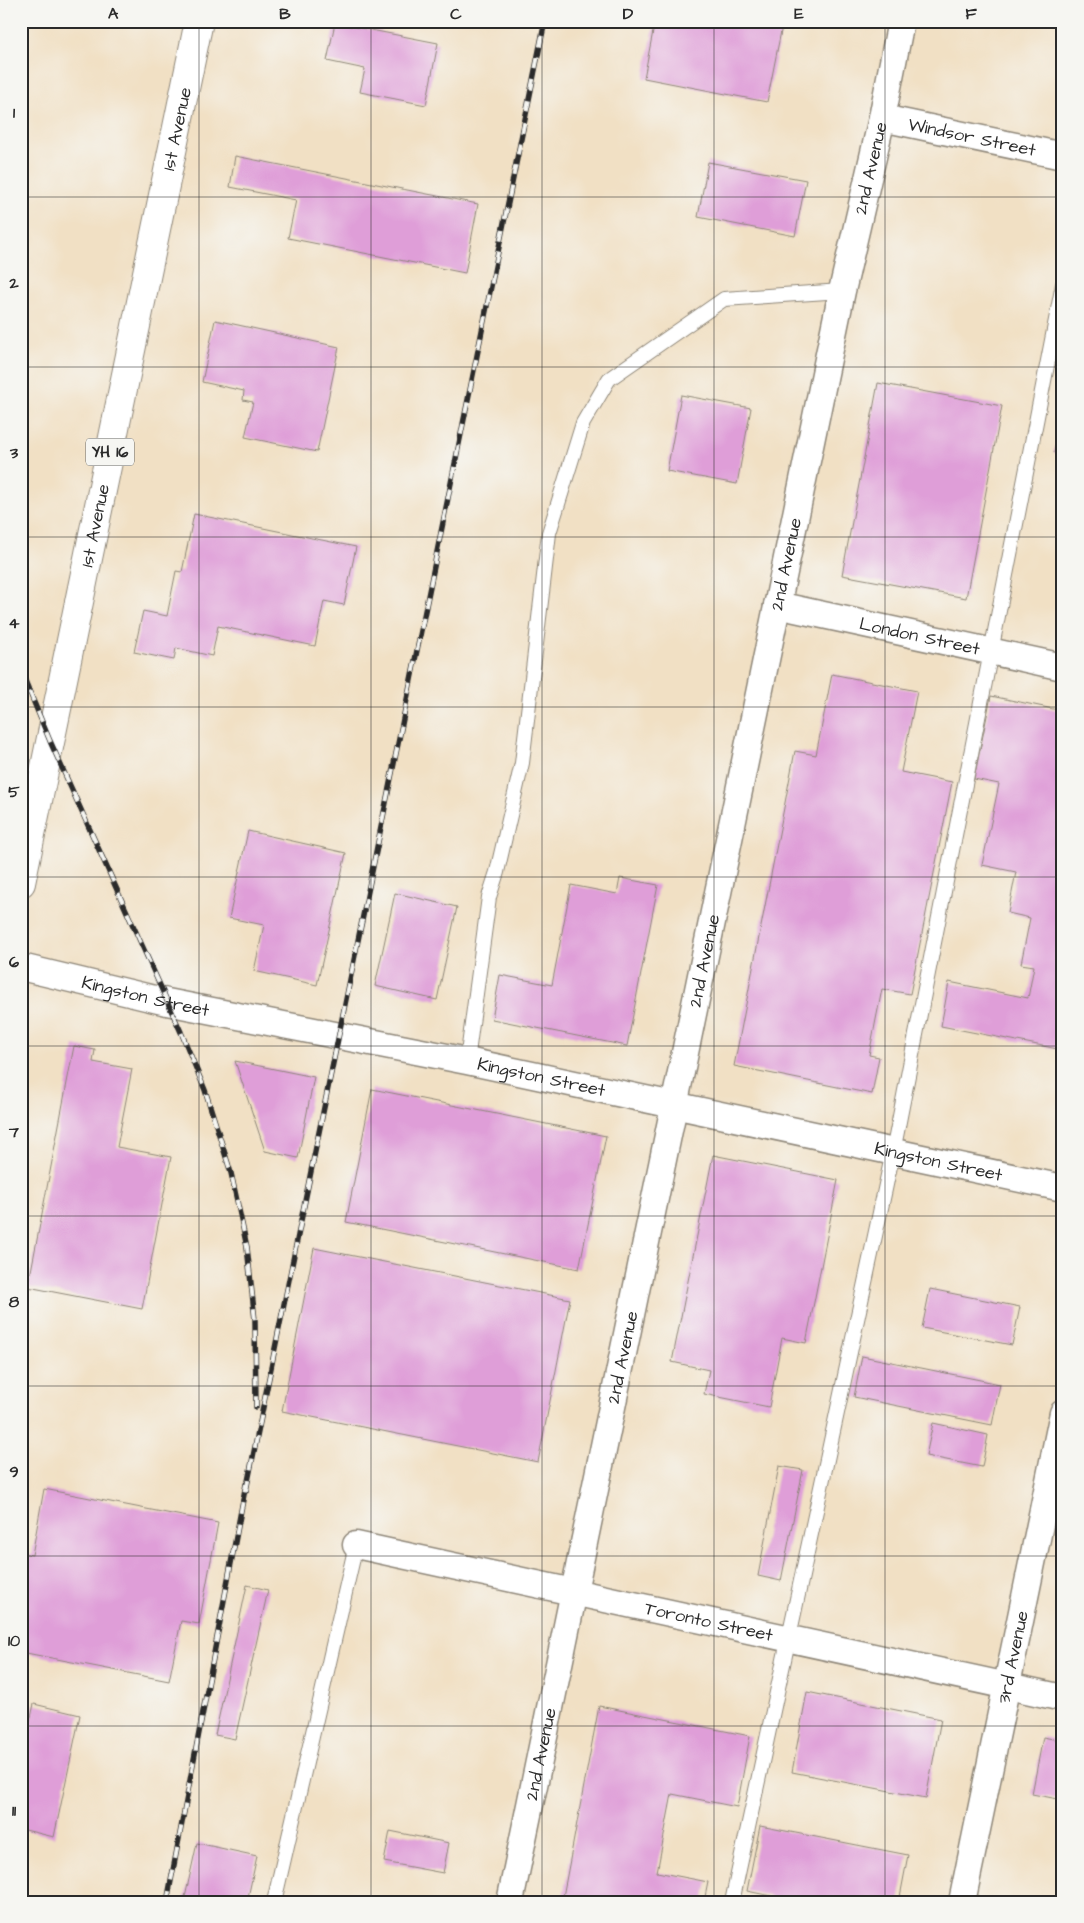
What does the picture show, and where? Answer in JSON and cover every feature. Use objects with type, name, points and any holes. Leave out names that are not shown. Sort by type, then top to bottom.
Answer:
[{"type":"highway","name":"1st Avenue","points":[[21,883],[199,21]]},
{"type":"street","name":"2nd Avenue","points":[[510,1902],[676,1105],[842,291],[882,118],[901,21]]},
{"type":"street","name":"Windsor Street","points":[[882,118],[1063,156]]},
{"type":"street","name":"London Street","points":[[777,605],[1063,667]]},
{"type":"street","name":"Kingston Street","points":[[21,967],[167,1002],[467,1061],[1063,1188]]},
{"type":"street","name":"3rd Avenue","points":[[962,1902],[1005,1686],[1063,1413]]},
{"type":"street","name":"Toronto Street","points":[[356,1545],[1063,1698]]},
{"type":"lane","points":[[732,1902],[893,1152],[1063,284]]},
{"type":"lane","points":[[467,1061],[490,897],[522,763],[549,533],[583,422],[609,379],[724,300],[842,291]]},
{"type":"lane","points":[[274,1902],[356,1545]]},
{"type":"building","points":[[655,21],[783,21],[767,102],[644,78]]},
{"type":"building","points":[[335,23],[438,43],[426,105],[360,92],[365,69],[327,61]]},
{"type":"building","points":[[235,156],[478,204],[465,273],[288,238],[296,200],[230,187]]},
{"type":"building","points":[[708,162],[806,180],[795,236],[698,217]]},
{"type":"building","points":[[215,320],[339,347],[317,452],[245,437],[253,402],[243,400],[244,391],[202,382]]},
{"type":"building","points":[[878,383],[1002,406],[966,598],[842,575]]},
{"type":"building","points":[[681,395],[751,408],[737,484],[667,471]]},
{"type":"building","points":[[1059,425],[1063,426],[1063,455],[1054,453]]},
{"type":"building","points":[[194,514],[356,547],[344,605],[324,601],[315,646],[218,626],[212,656],[176,648],[174,660],[134,652],[143,611],[167,616],[176,571],[182,572]]},
{"type":"building","points":[[832,674],[917,691],[901,772],[952,782],[910,994],[882,989],[869,1055],[879,1057],[872,1094],[734,1066],[795,751],[816,755]]},
{"type":"building","points":[[991,696],[1063,711],[1063,1050],[941,1026],[949,982],[1028,998],[1034,966],[1021,964],[1030,918],[1008,913],[1016,872],[982,865],[999,784],[974,779]]},
{"type":"building","points":[[248,831],[346,853],[317,985],[254,971],[264,925],[229,918]]},
{"type":"building","points":[[620,878],[658,885],[627,1046],[492,1019],[500,975],[552,985],[571,885],[617,894]]},
{"type":"building","points":[[395,893],[457,907],[437,1000],[375,986]]},
{"type":"building","points":[[74,1046],[95,1050],[93,1062],[132,1069],[117,1147],[171,1157],[142,1309],[28,1287]]},
{"type":"building","points":[[235,1061],[314,1077],[298,1158],[265,1151]]},
{"type":"building","points":[[372,1089],[606,1136],[579,1269],[346,1222]]},
{"type":"building","points":[[713,1155],[838,1180],[806,1343],[782,1338],[769,1407],[704,1394],[709,1370],[672,1362]]},
{"type":"building","points":[[314,1248],[570,1299],[538,1462],[282,1411]]},
{"type":"building","points":[[930,1289],[1020,1307],[1012,1345],[922,1328]]},
{"type":"building","points":[[862,1356],[1000,1384],[992,1425],[854,1397]]},
{"type":"building","points":[[933,1423],[988,1435],[982,1467],[926,1456]]},
{"type":"building","points":[[779,1466],[803,1470],[781,1581],[758,1576]]},
{"type":"building","points":[[44,1489],[218,1523],[199,1624],[181,1621],[169,1681],[21,1652],[21,1608],[23,1599],[21,1599],[21,1553],[32,1555]]},
{"type":"building","points":[[247,1585],[268,1590],[235,1739],[215,1735]]},
{"type":"building","points":[[807,1692],[941,1719],[926,1798],[792,1772]]},
{"type":"building","points":[[34,1704],[80,1715],[54,1837],[21,1829],[21,1761]]},
{"type":"building","points":[[599,1706],[750,1736],[737,1807],[672,1794],[657,1872],[708,1882],[704,1902],[562,1902]]},
{"type":"building","points":[[1043,1737],[1063,1741],[1063,1800],[1032,1794]]},
{"type":"building","points":[[760,1826],[908,1855],[899,1902],[770,1902],[771,1896],[747,1891]]},
{"type":"building","points":[[390,1831],[449,1843],[443,1873],[384,1862]]},
{"type":"building","points":[[197,1843],[257,1856],[247,1902],[184,1902]]},
{"type":"railway","points":[[246,1491],[545,21]]},
{"type":"railway","points":[[21,671],[50,741],[181,1032],[205,1090],[231,1173],[247,1247],[255,1320],[256,1407]]},
{"type":"railway","points":[[167,1902],[246,1484]]}]
